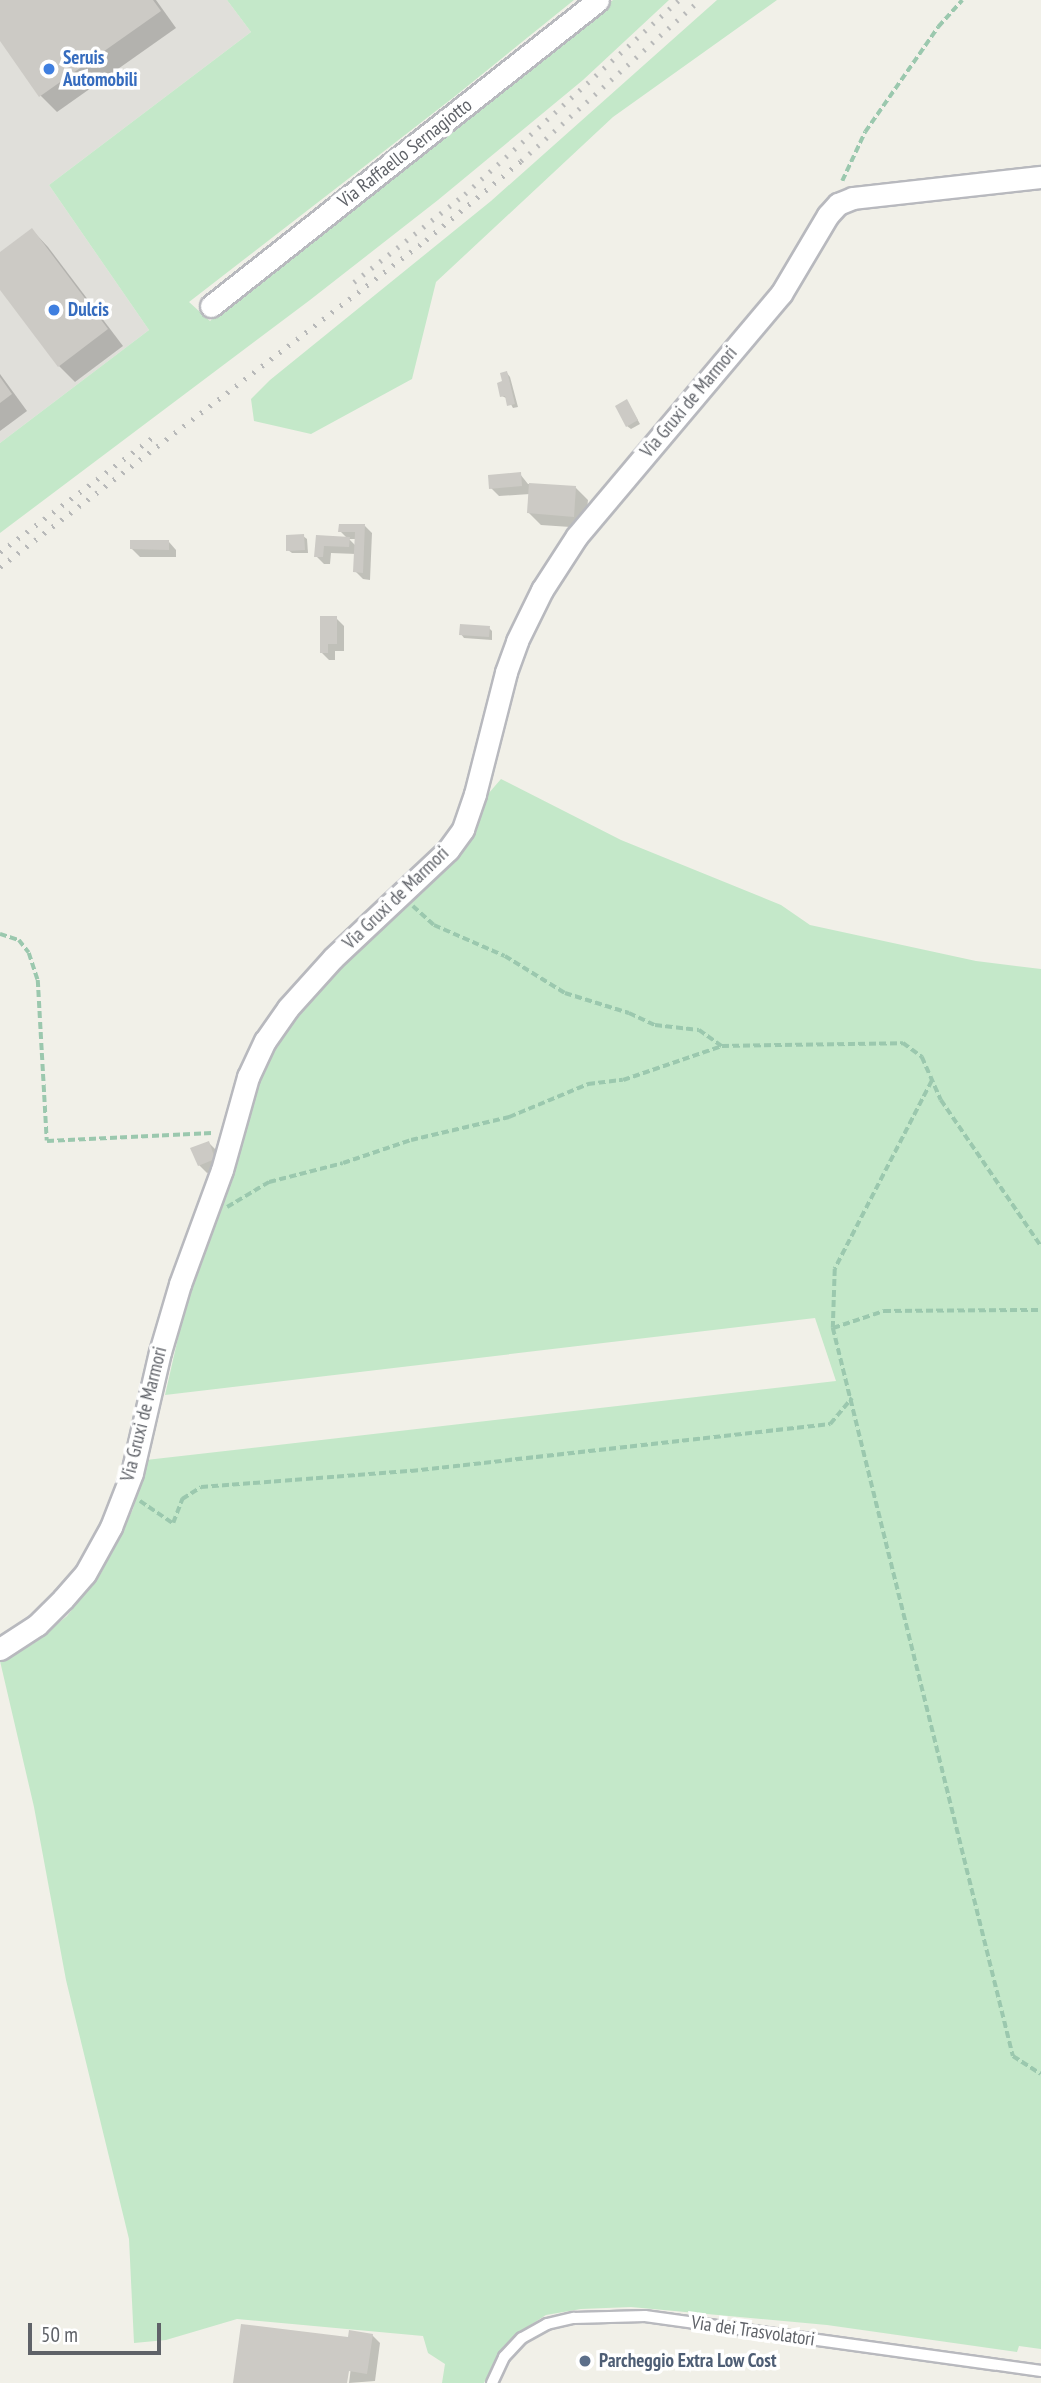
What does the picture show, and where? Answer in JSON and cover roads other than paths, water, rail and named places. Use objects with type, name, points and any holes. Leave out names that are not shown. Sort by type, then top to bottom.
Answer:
[{"type":"street","name":"Via Raffaello Sernagiotto","points":[[211,306],[598,0]]},
{"type":"street","name":"Via Gruxi de Marmori","points":[[0,1649],[37,1625],[85,1574],[111,1527],[132,1473],[166,1329],[208,1212],[248,1077],[265,1041],[288,1008],[333,958],[448,850],[463,829],[475,794],[506,672],[542,590],[577,536],[781,294],[828,215],[838,204],[853,198],[1041,177]]},
{"type":"lane","name":"Via dei Trasvolatori","points":[[492,2383],[504,2357],[522,2338],[547,2324],[586,2318],[645,2316],[1041,2371]]},
{"type":"railway","points":[[354,282],[465,194],[679,0]]},
{"type":"railway","points":[[0,567],[426,240],[521,161],[700,0]]},
{"type":"railway","points":[[0,552],[152,438]]},
{"type":"place","name":"Seruis Automobili","points":[[49,69]]},
{"type":"place","name":"Dulcis","points":[[54,310]]},
{"type":"place","name":"Parcheggio Extra Low Cost","points":[[585,2361]]}]
